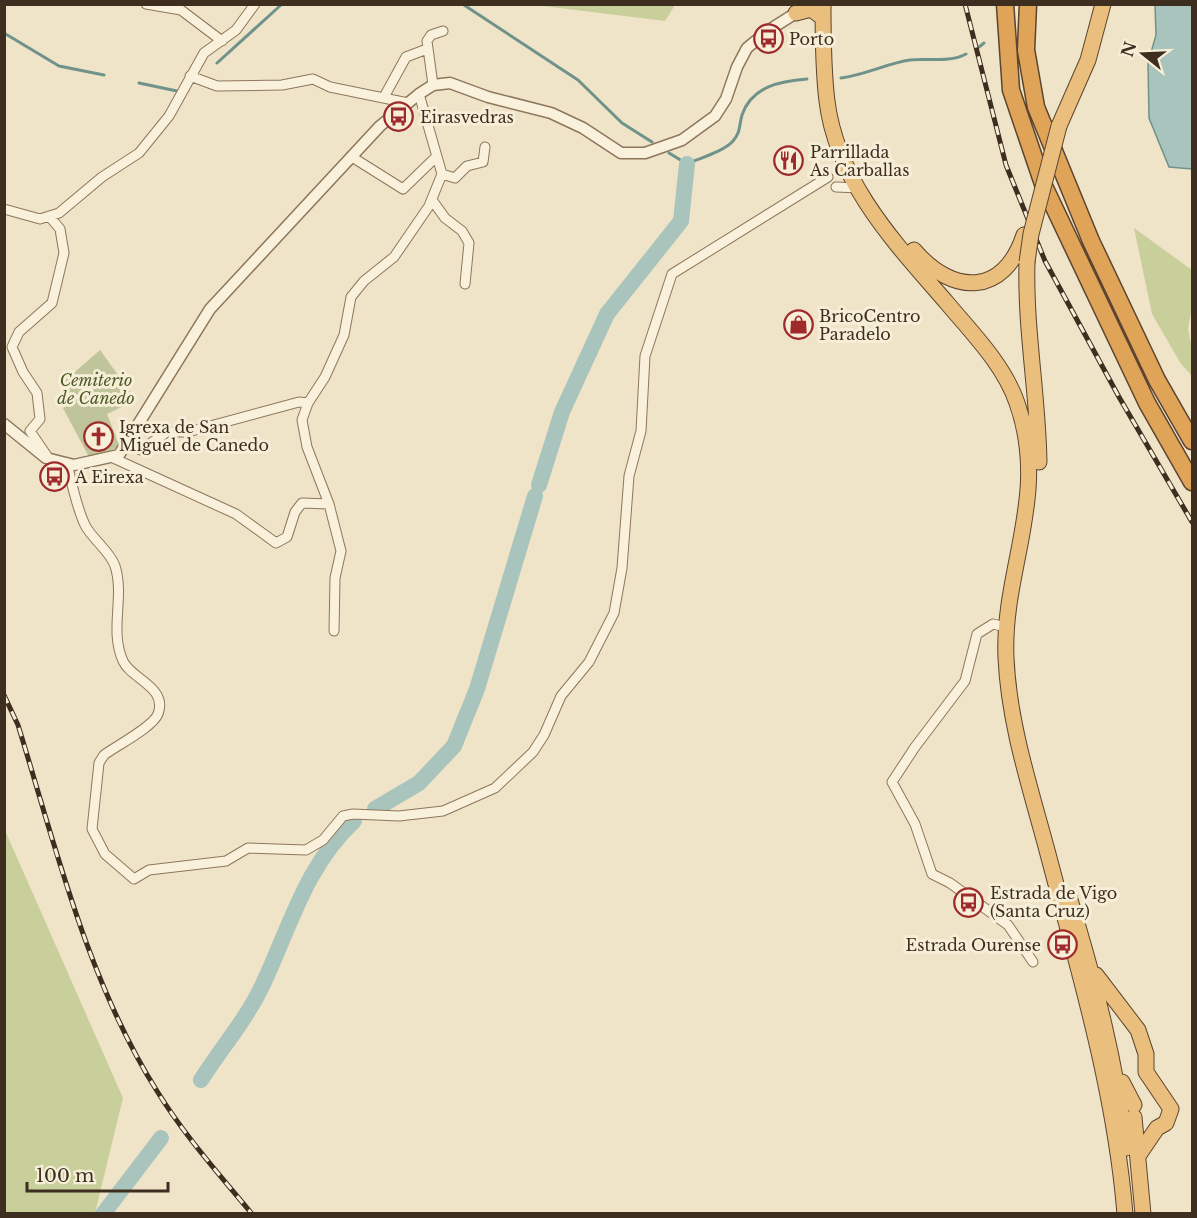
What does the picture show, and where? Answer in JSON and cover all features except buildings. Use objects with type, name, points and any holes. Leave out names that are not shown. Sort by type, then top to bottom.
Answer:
[{"type":"highway","points":[[1005,4],[1011,90],[1043,184],[1147,403],[1192,482]]},
{"type":"highway","points":[[1028,4],[1026,50],[1036,107],[1090,242],[1157,380],[1192,441]]},
{"type":"highway","points":[[862,189],[935,271],[954,281],[974,283],[998,275],[1016,258],[1039,180],[1059,126],[1088,60],[1103,4]]},
{"type":"highway","points":[[800,9],[823,11],[827,102],[841,154],[892,239],[984,346],[1016,400],[1028,437],[1030,470],[1026,522],[1006,627],[1006,659],[1012,716],[1092,995],[1110,1073],[1122,1082],[1140,1126],[1153,1130],[1166,1123],[1170,1109],[1167,1100],[1158,1093],[1146,1072],[1146,1054],[1138,1030],[1084,967]]},
{"type":"highway","points":[[1059,126],[1031,234],[1027,262],[1028,335],[1039,436],[1039,490],[1019,602],[1014,643],[1015,685],[1025,745],[1084,967],[1122,1180],[1125,1214]]},
{"type":"highway","points":[[1116,1077],[1133,1214]]},
{"type":"highway","points":[[1143,1214],[1134,1111],[1142,1095],[1158,1093]]},
{"type":"highway","points":[[1138,1156],[1157,1128]]},
{"type":"street","points":[[146,4],[181,10],[222,41]]},
{"type":"street","points":[[4,208],[40,219],[59,213],[102,177],[139,153],[169,116],[204,53],[236,30],[255,4]]},
{"type":"street","points":[[4,424],[48,458],[74,465],[120,455],[210,309],[380,126],[433,85],[450,83],[488,97],[551,113],[582,128],[621,153],[645,153],[682,140],[716,116],[726,99],[737,67],[747,48],[800,9]]},
{"type":"street","points":[[433,85],[427,49],[431,36],[444,31]]},
{"type":"street","points":[[384,98],[406,57],[427,49]]},
{"type":"street","points":[[190,76],[217,86],[282,86],[313,79],[330,87],[408,103]]},
{"type":"street","points":[[334,631],[334,578],[341,551],[329,504],[307,447],[302,420],[308,403],[325,377],[344,335],[351,297],[364,281],[394,257],[432,200],[442,174],[419,94]]},
{"type":"street","points":[[442,174],[455,178],[467,166],[483,162],[485,147]]},
{"type":"street","points":[[352,157],[403,189],[436,156]]},
{"type":"street","points":[[67,463],[85,525],[114,564],[117,585],[118,650],[126,667],[155,692],[160,703],[158,714],[152,723],[104,755],[99,763],[92,829],[105,854],[134,879],[149,870],[226,861],[248,848],[306,850],[323,840],[343,816],[353,814],[399,816],[444,811],[495,788],[533,752],[544,735],[559,701],[589,662],[604,637],[614,613],[622,568],[629,476],[641,431],[645,356],[672,274],[828,177]]},
{"type":"street","points":[[836,187],[862,189]]},
{"type":"street","points":[[432,200],[445,218],[462,231],[469,243],[465,284]]},
{"type":"street","points":[[48,458],[30,431],[40,419],[37,393],[22,372],[12,347],[19,332],[52,303],[64,253],[60,229],[49,216]]},
{"type":"street","points":[[128,444],[141,450],[166,432],[188,432],[299,402],[308,403]]},
{"type":"street","points":[[111,457],[236,514],[276,543],[287,537],[295,512],[302,502],[329,504]]},
{"type":"street","points":[[1006,627],[993,624],[977,634],[964,681],[892,782],[915,824],[932,874],[950,883],[1008,925],[1033,962]]},
{"type":"green space","points":[[535,5],[675,5],[665,21]]},
{"type":"green space","points":[[1134,228],[1192,270],[1192,307],[1188,329],[1192,348],[1192,376],[1181,364],[1152,314]]},
{"type":"green space","name":"Cemiterio de Canedo","points":[[100,350],[136,400],[107,414],[120,447],[89,457],[63,408],[69,404],[61,384]]},
{"type":"green space","points":[[4,828],[123,1098],[95,1213],[5,1213]]},
{"type":"water","points":[[1155,5],[1192,5],[1192,169],[1169,167],[1149,118],[1148,63],[1156,35]]},
{"type":"waterway","points":[[217,63],[282,4]]},
{"type":"waterway","points":[[464,5],[578,80],[622,123],[652,142]]},
{"type":"waterway","points":[[4,33],[59,66],[104,75]]},
{"type":"waterway","points":[[979,47],[984,43]]},
{"type":"waterway","points":[[841,78],[902,62],[946,59],[966,54]]},
{"type":"waterway","points":[[669,153],[687,164],[729,145],[736,138],[747,105],[760,91],[787,81],[807,79]]},
{"type":"waterway","points":[[139,83],[177,91]]},
{"type":"waterway","points":[[539,485],[562,412],[607,314],[681,221],[687,164]]},
{"type":"waterway","points":[[375,809],[419,783],[454,746],[477,689],[535,496]]},
{"type":"waterway","points":[[201,1080],[257,996],[311,877],[337,838],[354,821]]},
{"type":"waterway","points":[[103,1214],[161,1138]]},
{"type":"railway","points":[[965,4],[1006,165],[1045,261],[1119,397],[1192,522]]},
{"type":"railway","points":[[4,695],[18,725],[60,866],[93,960],[133,1049],[167,1107],[202,1154],[252,1214]]},
{"type":"place","name":"Porto","points":[[768,39]]},
{"type":"place","name":"Eirasvedras","points":[[399,117]]},
{"type":"place","name":"Parrillada As Carballas","points":[[789,161]]},
{"type":"place","name":"BricoCentro Paradelo","points":[[798,325]]},
{"type":"place","name":"Igrexa de San Miguel de Canedo","points":[[98,436]]},
{"type":"place","name":"A Eirexa","points":[[54,477]]},
{"type":"place","name":"Estrada de Vigo (Santa Cruz)","points":[[969,902]]},
{"type":"place","name":"Estrada Ourense","points":[[1062,945]]}]
